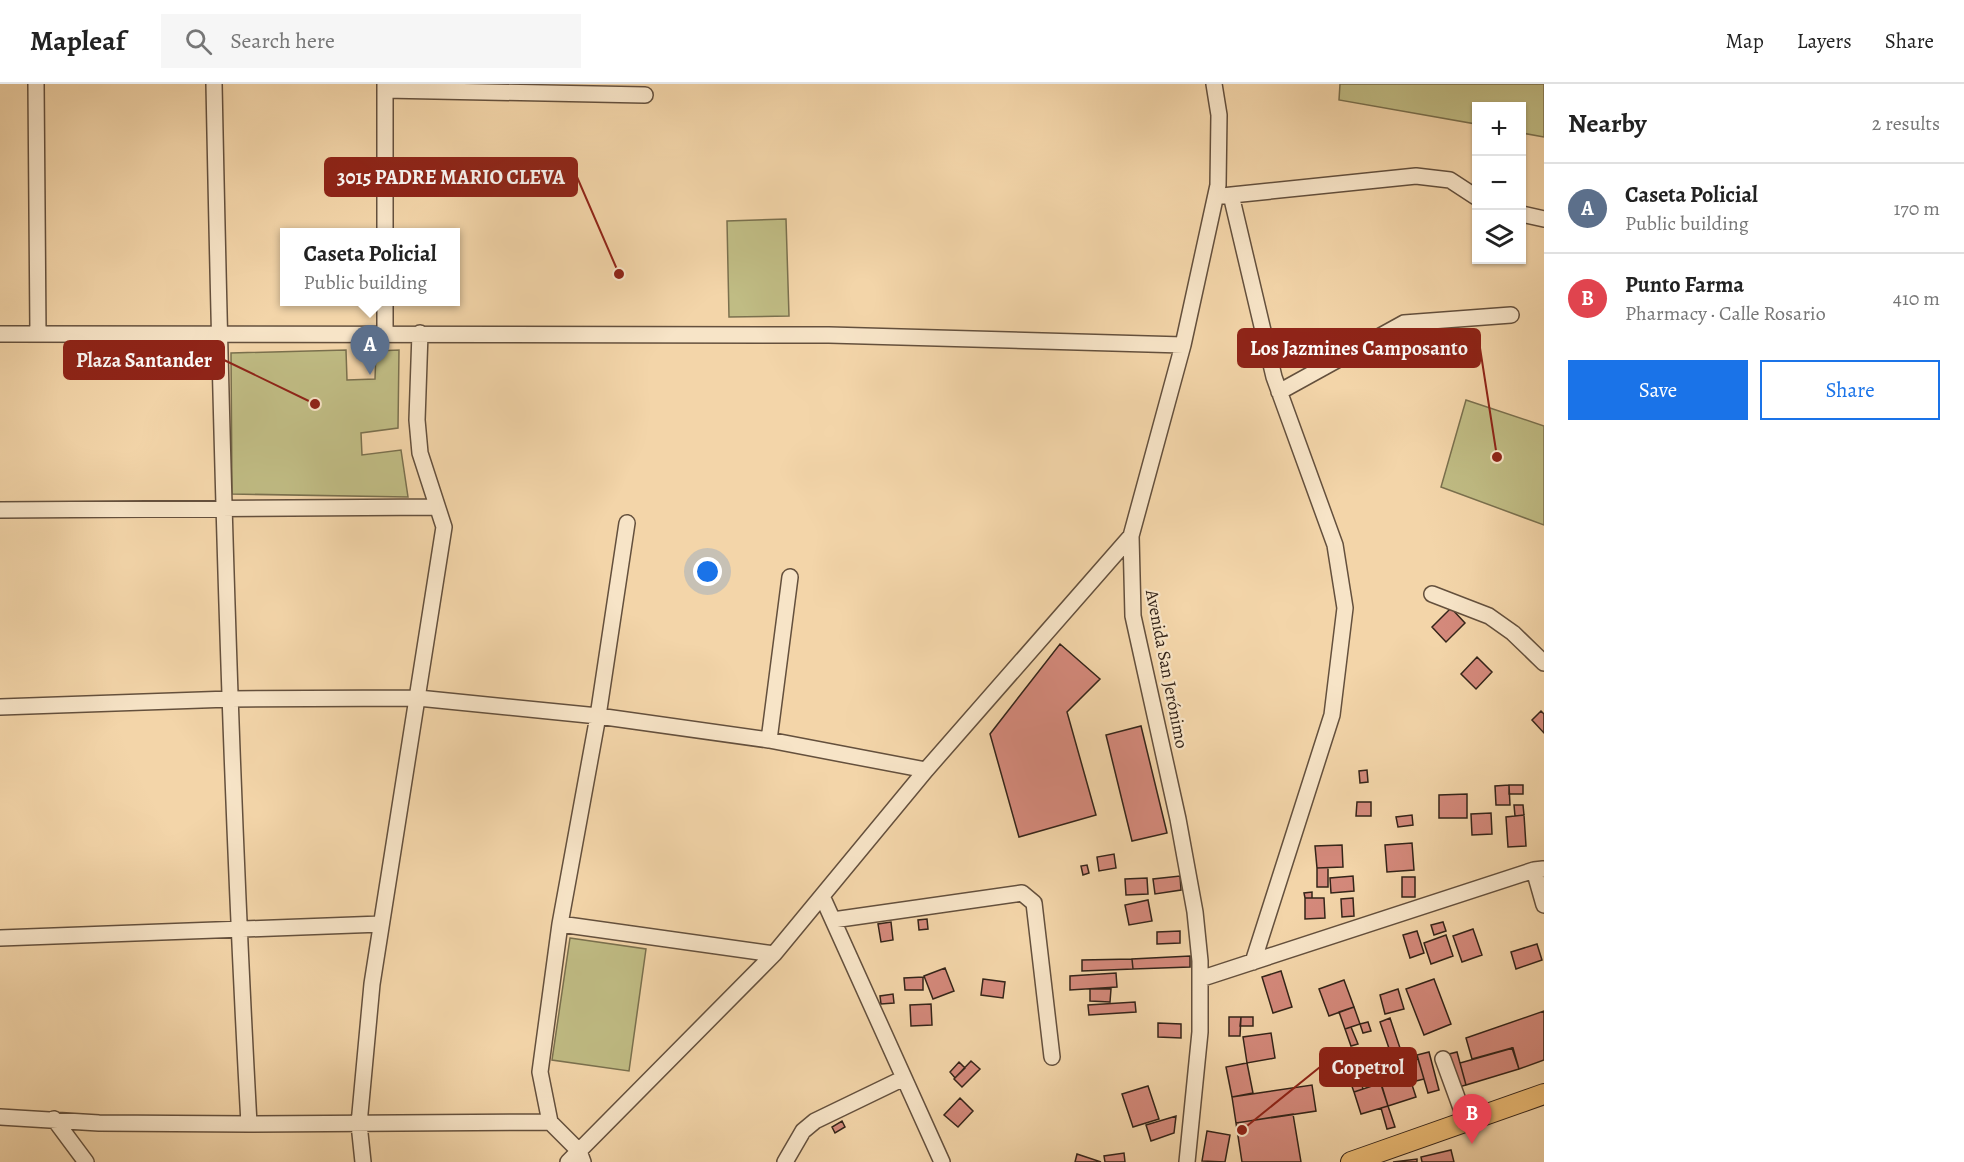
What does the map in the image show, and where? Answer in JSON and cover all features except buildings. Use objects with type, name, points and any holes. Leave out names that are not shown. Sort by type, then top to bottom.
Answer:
[{"type":"main road","points":[[1351,1162],[1544,1094]]},
{"type":"street","points":[[36,84],[38,334]]},
{"type":"street","points":[[214,84],[230,699],[238,930],[249,1124]]},
{"type":"street","name":"Avenida San Jerónimo","points":[[1186,1162],[1194,1106],[1200,1032],[1200,979],[1193,900],[1133,616],[1131,536],[1183,345],[1215,197],[1220,151],[1219,115],[1214,84]]},
{"type":"street","points":[[385,228],[385,87],[645,95]]},
{"type":"street","points":[[1215,197],[1416,176],[1450,180],[1472,194]]},
{"type":"street","points":[[1231,195],[1279,392],[1335,545],[1345,608],[1332,715],[1253,962]]},
{"type":"street","points":[[1526,215],[1544,219]]},
{"type":"street","points":[[386,306],[386,334]]},
{"type":"street","points":[[1279,392],[1386,330],[1404,323],[1511,315]]},
{"type":"street","points":[[363,1162],[359,1124],[372,984],[444,527],[420,453],[417,420],[420,333]]},
{"type":"street","points":[[0,334],[829,335],[1183,345]]},
{"type":"street","points":[[0,510],[437,507]]},
{"type":"street","points":[[627,523],[598,716],[560,924],[540,1072],[550,1122],[577,1158],[774,954],[926,770],[1131,536]]},
{"type":"street","points":[[769,740],[790,577]]},
{"type":"street","points":[[1432,594],[1489,616],[1513,633],[1544,663]]},
{"type":"street","points":[[0,707],[230,699],[418,698],[598,716],[769,740],[926,770]]},
{"type":"street","points":[[1200,979],[1539,870],[1544,905]]},
{"type":"street","points":[[833,920],[1022,893],[1029,897],[1035,903],[1052,1057]]},
{"type":"street","points":[[822,896],[942,1162]]},
{"type":"street","points":[[0,938],[381,924]]},
{"type":"street","points":[[560,924],[774,954]]},
{"type":"street","points":[[1443,1059],[1466,1122]]},
{"type":"street","points":[[784,1162],[803,1131],[815,1121],[904,1078]]},
{"type":"street","points":[[0,1117],[93,1122],[249,1124],[550,1122]]},
{"type":"street","points":[[54,1119],[83,1157]]},
{"type":"street","points":[[83,1157],[78,1138],[93,1122]]},
{"type":"shaded area","points":[[1340,84],[1544,84],[1544,137],[1526,134],[1526,102],[1472,102],[1472,123],[1339,100]]},
{"type":"shaded area","points":[[786,219],[789,316],[729,317],[727,221]]},
{"type":"shaded area","points":[[346,350],[347,380],[375,379],[376,351],[399,350],[398,428],[361,433],[362,455],[401,450],[408,497],[232,494],[231,353]]},
{"type":"shaded area","points":[[1466,400],[1544,426],[1544,525],[1441,487]]},
{"type":"shaded area","points":[[570,938],[646,949],[629,1071],[552,1060]]},
{"type":"place","name":"3015 PADRE MARIO CLEVA","points":[[619,274]]},
{"type":"place","name":"Caseta Policial","points":[[370,375]]},
{"type":"place","name":"Plaza Santander","points":[[315,404]]},
{"type":"place","name":"Los Jazmines Camposanto","points":[[1497,457]]},
{"type":"place","name":"Copetrol","points":[[1242,1130]]},
{"type":"place","name":"Punto Farma","points":[[1472,1144]]}]
